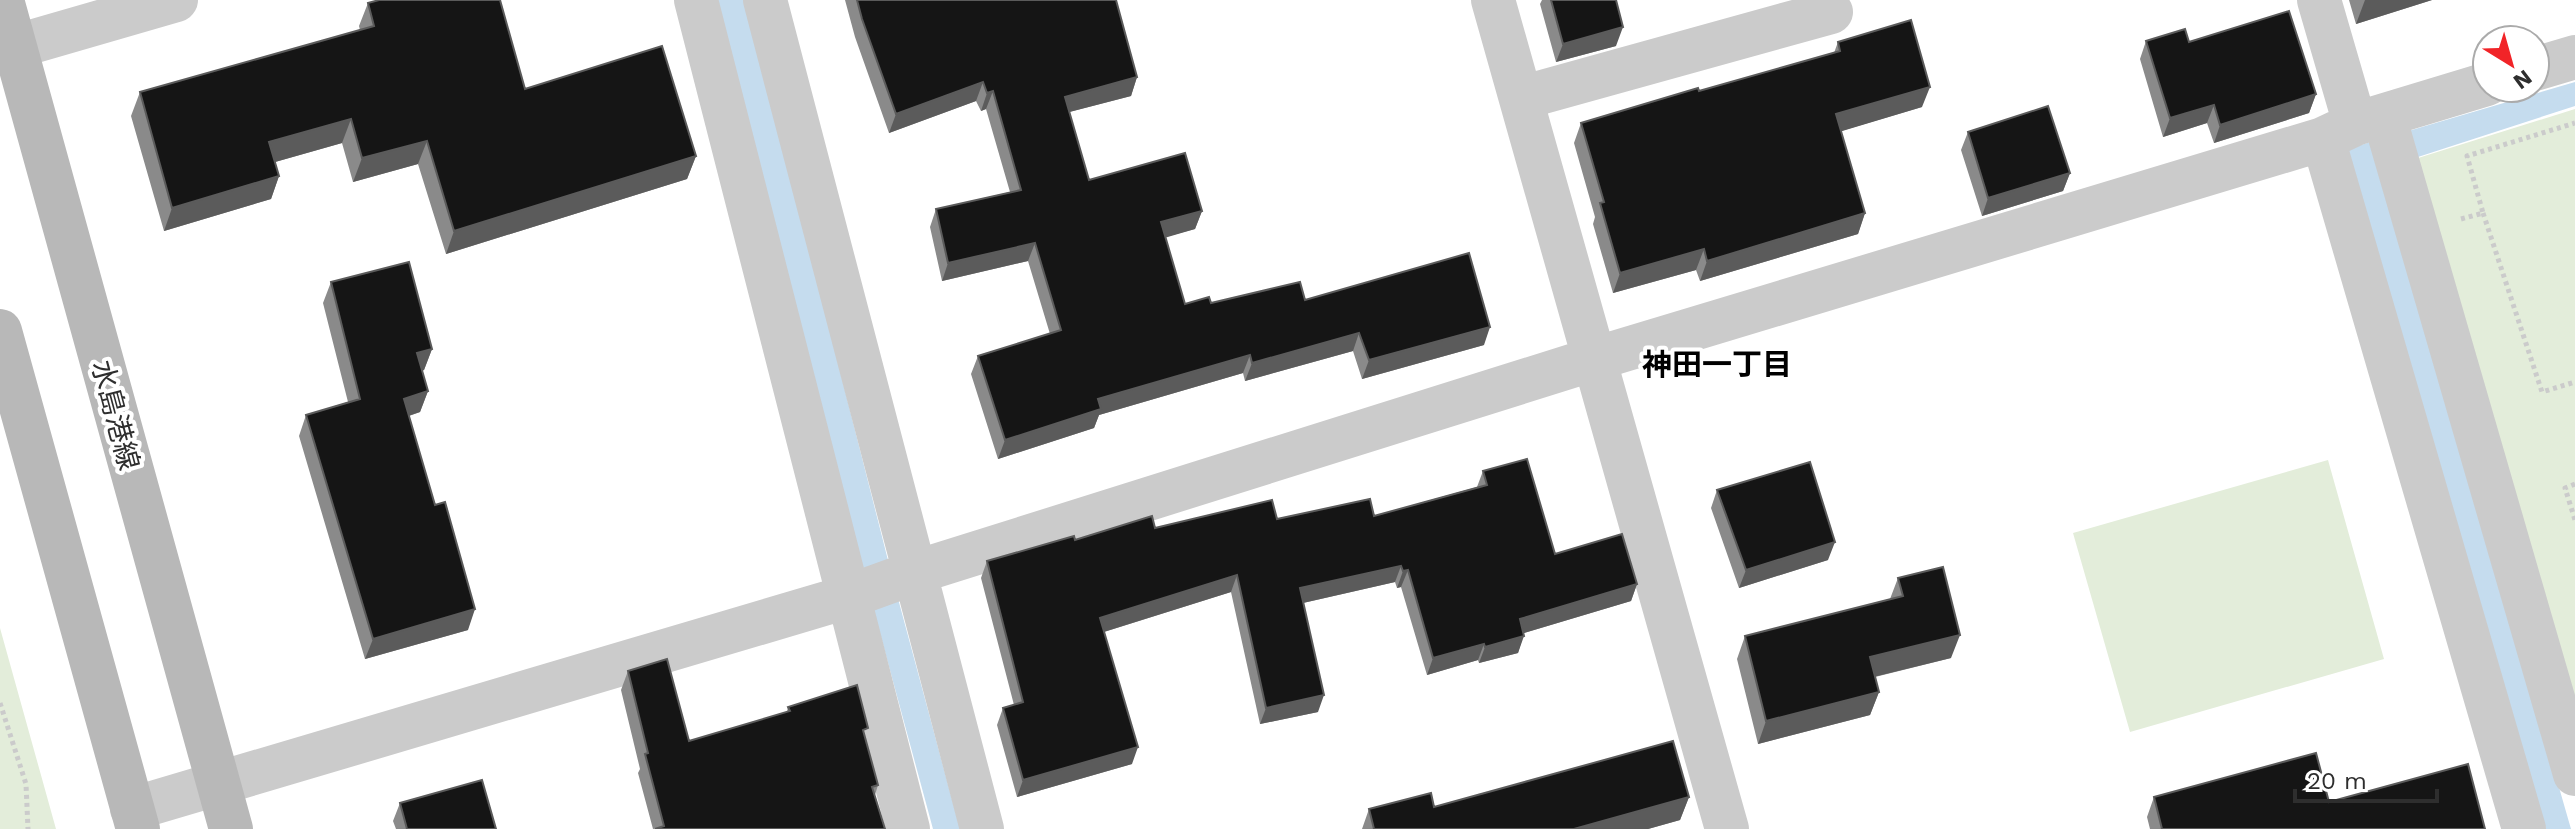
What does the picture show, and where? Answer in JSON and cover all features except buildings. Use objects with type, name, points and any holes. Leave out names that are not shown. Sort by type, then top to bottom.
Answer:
[{"type":"main road","name":"水島港線","points":[[2,0],[8,49],[231,829]]},
{"type":"main road","points":[[0,331],[135,819]]},
{"type":"street","points":[[8,49],[176,0]]},
{"type":"street","points":[[696,0],[881,585],[982,829]]},
{"type":"street","points":[[765,0],[881,585],[908,829]]},
{"type":"street","points":[[1493,0],[1727,829]]},
{"type":"street","points":[[2319,0],[2370,136],[2418,231],[2575,774]]},
{"type":"street","points":[[1521,98],[1831,12]]},
{"type":"street","points":[[2551,64],[2575,57]]},
{"type":"street","points":[[135,819],[218,783],[881,585],[1594,359],[2370,136],[2471,91]]},
{"type":"street","points":[[2370,136],[2524,829]]},
{"type":"path","points":[[2575,123],[2467,156],[2542,392],[2575,382]]},
{"type":"path","points":[[2418,231],[2483,213]]},
{"type":"path","points":[[2575,484],[2565,488],[2575,520]]},
{"type":"path","points":[[0,703],[26,784],[28,829]]},
{"type":"green space","points":[[2575,109],[2575,705],[2418,158]]},
{"type":"green space","points":[[2328,460],[2384,659],[2130,732],[2073,533]]},
{"type":"green space","points":[[0,628],[56,829],[0,829]]},
{"type":"water","points":[[718,0],[746,0],[893,580],[960,829],[933,829],[868,589]]},
{"type":"water","points":[[2575,82],[2575,106],[2381,169],[2571,829],[2546,829],[2347,149],[2500,104],[2551,104],[2551,89]]},
{"type":"district","name":"神田一丁目","points":[[1717,365]]}]
